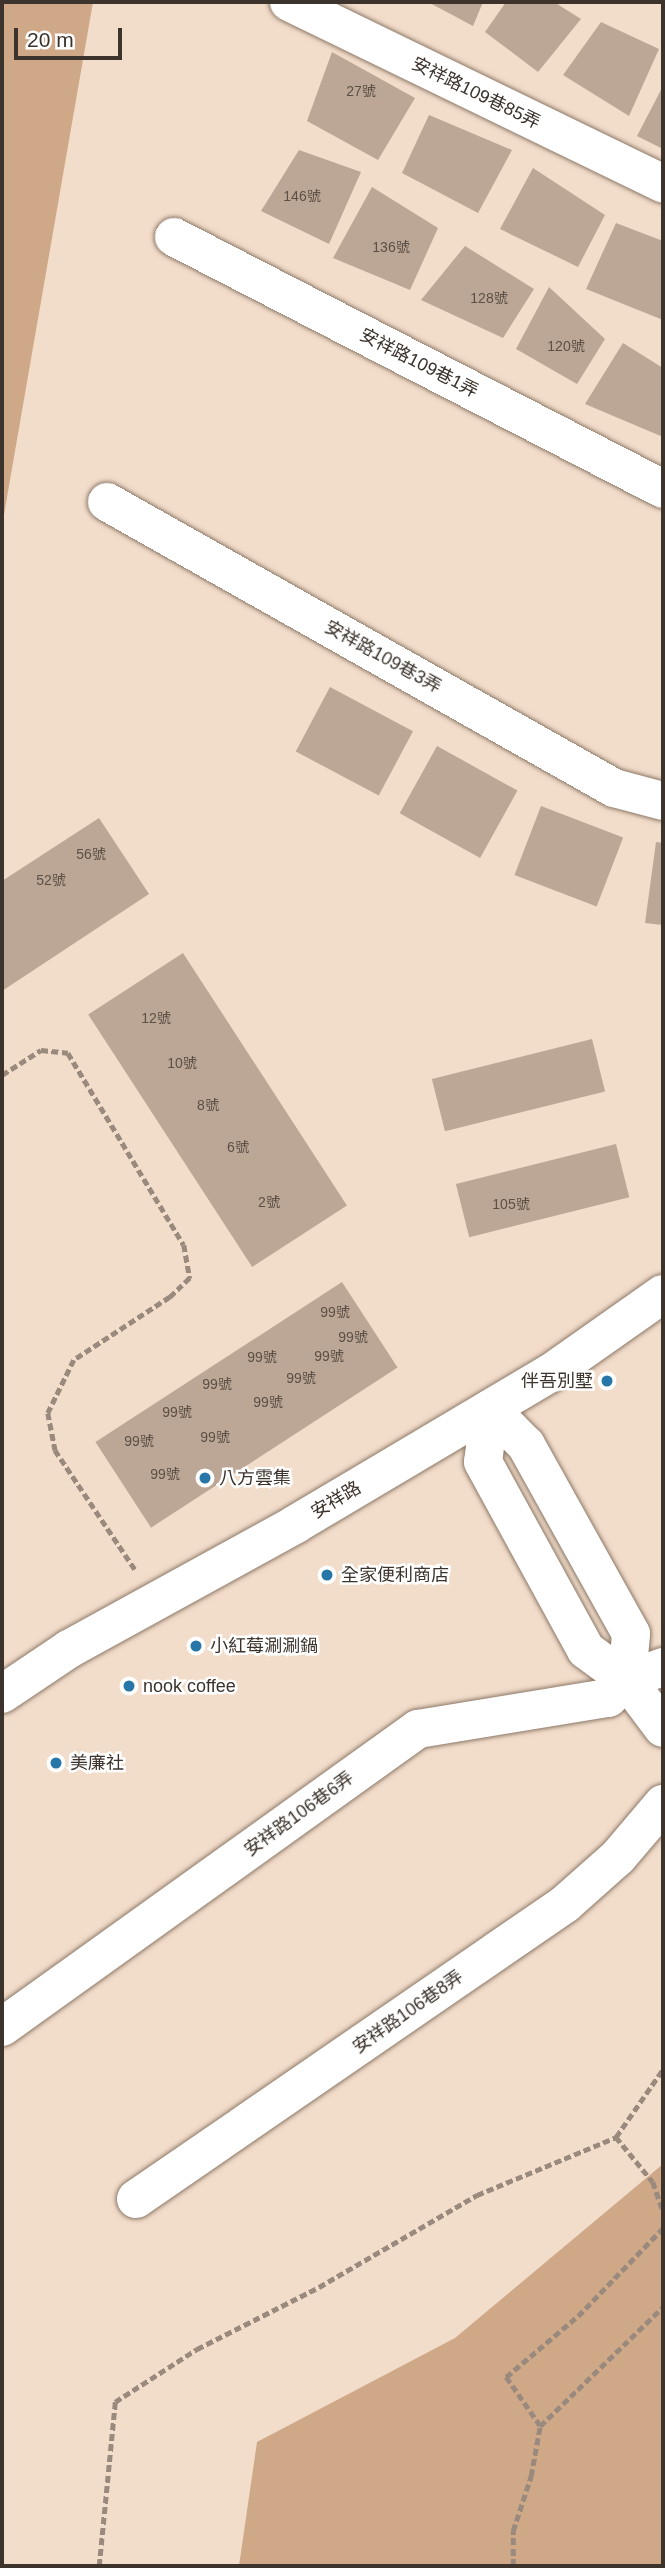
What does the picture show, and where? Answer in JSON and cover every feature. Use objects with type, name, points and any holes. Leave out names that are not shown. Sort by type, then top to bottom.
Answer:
[{"type":"street","name":"安祥路109巷85弄","points":[[289,2],[663,184]]},
{"type":"street","name":"安祥路109巷1弄","points":[[174,237],[663,489]]},
{"type":"street","name":"安祥路109巷3弄","points":[[107,502],[614,788],[663,801]]},
{"type":"street","name":"安祥路","points":[[2,1694],[69,1649],[549,1374],[663,1294]]},
{"type":"street","points":[[490,1409],[483,1462],[586,1650],[627,1680],[663,1728]]},
{"type":"street","name":"安祥路106巷6弄","points":[[2,2027],[418,1729],[608,1698],[627,1680],[663,1667]]},
{"type":"street","name":"安祥路106巷8弄","points":[[136,2199],[565,1904],[618,1857],[663,1804]]},
{"type":"path","points":[[2,1075],[41,1050],[68,1053],[184,1245],[190,1278],[170,1297],[74,1360],[48,1412],[55,1450],[156,1601]]},
{"type":"path","points":[[99,2566],[115,2402],[197,2349],[319,2287],[477,2195],[616,2137],[663,2069]]},
{"type":"path","points":[[616,2137],[653,2182],[663,2211]]},
{"type":"path","points":[[540,2426],[506,2376],[578,2316],[663,2228]]},
{"type":"path","points":[[513,2566],[513,2531],[531,2476],[540,2426],[663,2307]]},
{"type":"shaded area","points":[[2,2],[93,2],[2,526]]},
{"type":"shaded area","points":[[663,2164],[663,2566],[239,2566],[257,2442],[455,2338]]},
{"type":"building","points":[[428,2],[483,2],[473,26]]},
{"type":"building","points":[[506,2],[554,2],[581,19],[538,72],[485,32]]},
{"type":"building","points":[[601,22],[659,49],[629,116],[563,75]]},
{"type":"building","points":[[332,52],[415,98],[378,160],[307,121]]},
{"type":"building","points":[[663,86],[663,149],[637,136]]},
{"type":"building","points":[[429,115],[512,150],[478,213],[402,173]]},
{"type":"building","points":[[299,150],[361,172],[329,244],[261,211]]},
{"type":"building","points":[[533,168],[605,215],[578,267],[500,229]]},
{"type":"building","points":[[372,187],[438,228],[410,290],[333,258]]},
{"type":"building","points":[[616,223],[663,241],[663,320],[586,289]]},
{"type":"building","points":[[465,246],[534,289],[503,338],[421,300]]},
{"type":"building","points":[[549,287],[605,339],[577,384],[516,349]]},
{"type":"building","points":[[623,343],[663,368],[663,437],[585,404]]},
{"type":"building","points":[[330,687],[413,731],[379,796],[296,751]]},
{"type":"building","points":[[437,746],[517,791],[480,858],[400,813]]},
{"type":"building","points":[[541,806],[623,838],[597,907],[514,875]]},
{"type":"building","points":[[99,818],[149,894],[2,991],[2,881]]},
{"type":"building","points":[[656,842],[663,843],[663,925],[645,923]]},
{"type":"building","points":[[183,953],[347,1205],[252,1267],[88,1015]]},
{"type":"building","points":[[592,1039],[605,1091],[445,1131],[432,1079]]},
{"type":"building","points":[[616,1144],[629,1197],[469,1237],[456,1184]]},
{"type":"building","points":[[342,1282],[398,1368],[151,1528],[95,1442]]},
{"type":"place","name":"伴吾別墅","points":[[607,1381]]},
{"type":"place","name":"八方雲集","points":[[205,1478]]},
{"type":"place","name":"全家便利商店","points":[[327,1575]]},
{"type":"place","name":"小紅莓涮涮鍋","points":[[196,1646]]},
{"type":"place","name":"nook coffee","points":[[129,1686]]},
{"type":"place","name":"美廉社","points":[[56,1763]]}]
